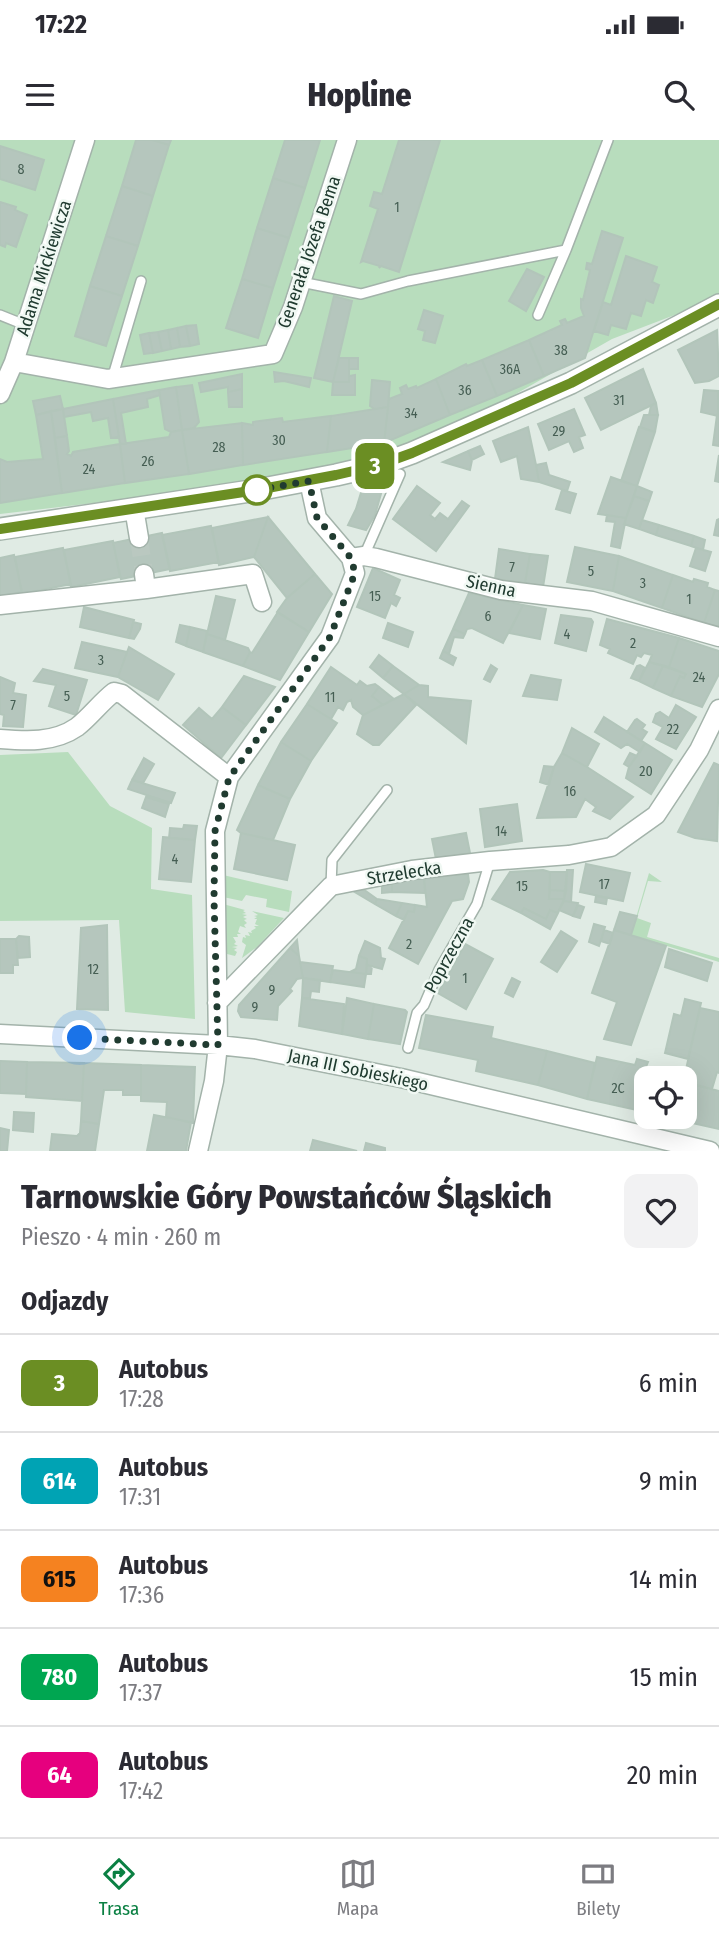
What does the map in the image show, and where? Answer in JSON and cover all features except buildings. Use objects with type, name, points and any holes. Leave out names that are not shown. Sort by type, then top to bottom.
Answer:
[{"type":"street","name":"Adama Mickiewicza","points":[[0,394],[14,362],[85,140]]},
{"type":"street","name":"Generała Józefa Bema","points":[[14,362],[112,379],[273,354],[293,307],[347,140]]},
{"type":"street","points":[[0,529],[309,481],[369,468],[412,453],[571,383],[719,304]]},
{"type":"street","points":[[198,1151],[214,1081],[218,1045],[215,831],[229,778],[330,637],[354,578],[358,557],[317,518],[309,481]]},
{"type":"street","points":[[134,508],[139,538]]},
{"type":"street","name":"Sienna","points":[[358,557],[501,590],[592,601],[719,637]]},
{"type":"street","points":[[0,605],[145,581],[253,574],[262,602]]},
{"type":"street","points":[[0,739],[20,741],[54,738],[78,726],[114,692],[122,694],[229,778]]},
{"type":"street","name":"Strzelecka","points":[[331,886],[412,870],[490,860],[590,853],[611,847],[656,815],[718,716]]},
{"type":"street","points":[[217,1003],[331,886]]},
{"type":"street","name":"Jana III Sobieskiego","points":[[0,1034],[255,1049],[401,1078],[710,1151]]},
{"type":"lane","points":[[538,315],[608,140]]},
{"type":"lane","points":[[300,282],[361,294],[408,281],[566,250]]},
{"type":"lane","points":[[112,379],[141,281]]},
{"type":"lane","points":[[0,316],[25,325]]},
{"type":"lane","points":[[358,557],[400,474]]},
{"type":"lane","points":[[331,886],[332,860],[387,790]]},
{"type":"lane","name":"Poprzeczna","points":[[408,1048],[416,1013],[424,1006],[439,970],[477,904],[490,860]]},
{"type":"green space","points":[[0,140],[719,140],[719,298],[612,339],[434,441],[231,487],[0,514]]},
{"type":"green space","points":[[68,752],[110,806],[152,828],[151,889],[192,895],[195,1019],[125,1012],[119,920],[0,921],[0,755]]},
{"type":"green space","points":[[649,873],[662,882],[648,881],[637,918],[651,923],[647,937],[719,958],[719,962],[631,935]]},
{"type":"green space","points":[[223,875],[292,891],[289,912],[266,907],[267,899],[246,895],[242,901],[223,897]]},
{"type":"green space","points":[[223,904],[245,910],[243,911],[246,913],[242,914],[247,915],[243,917],[247,919],[244,920],[247,923],[244,925],[246,928],[240,926],[238,932],[241,934],[233,937],[236,942],[234,944],[238,946],[232,947],[237,948],[234,950],[237,952],[235,956],[227,954],[224,945]]},
{"type":"green space","points":[[252,911],[284,918],[257,947],[242,958],[246,945],[242,942],[243,937],[250,936],[248,932],[252,933],[256,928],[254,926],[259,926],[255,924],[257,919],[254,919],[257,917],[254,916],[258,915]]},
{"type":"tunnel","points":[[139,538],[144,574]]},
{"type":"bus line","name":"3","points":[[0,529],[257,490],[379,465],[571,383],[719,304]]},
{"type":"route","points":[[80,1038],[218,1045],[215,831],[229,778],[330,637],[355,573],[351,558],[317,518],[309,481],[257,490]]}]
